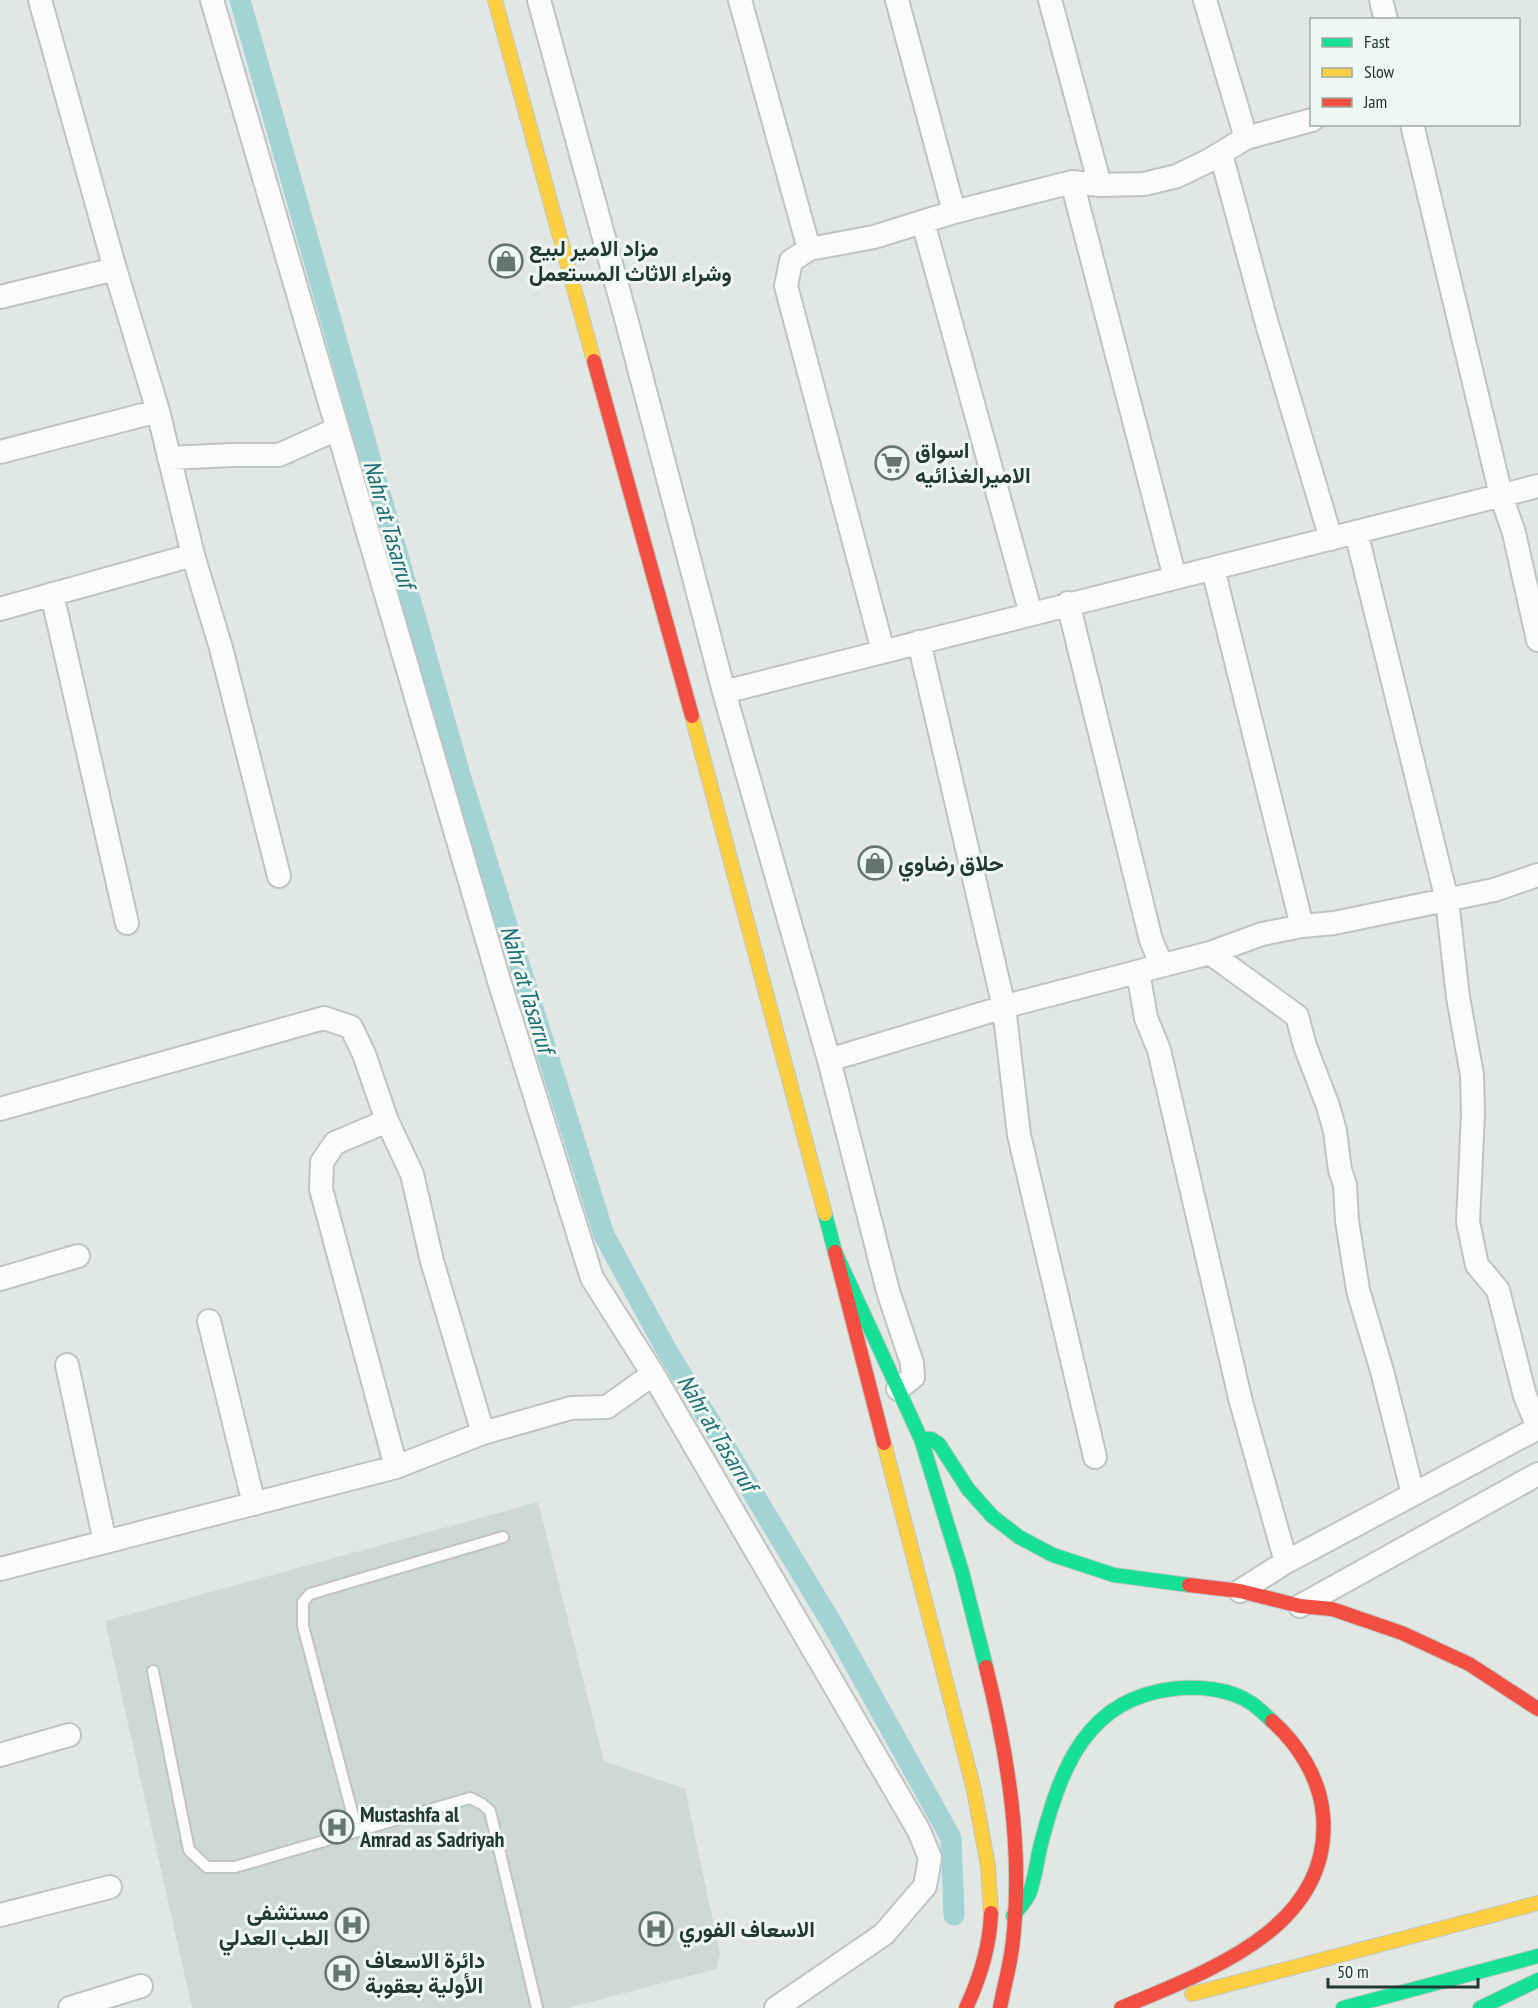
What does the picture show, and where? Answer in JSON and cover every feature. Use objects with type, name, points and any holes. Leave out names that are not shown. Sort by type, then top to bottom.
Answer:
[{"type":"main road","points":[[495,0],[692,715],[835,1252],[974,1790],[992,1893],[987,1952],[966,2008]]},
{"type":"main road","points":[[835,1252],[921,1439],[962,1572],[997,1710],[1013,1815],[1016,1866],[1013,1941],[1000,2008]]},
{"type":"main road","points":[[921,1439],[931,1438],[939,1444],[968,1489],[992,1516],[1019,1537],[1053,1556],[1114,1575],[1240,1592],[1300,1606],[1332,1609],[1402,1633],[1469,1664],[1538,1709]]},
{"type":"main road","points":[[1013,1916],[1030,1891],[1055,1795],[1065,1771],[1084,1737],[1105,1715],[1137,1696],[1171,1688],[1212,1690],[1248,1701],[1282,1728],[1302,1754],[1320,1794],[1324,1829],[1317,1868],[1305,1891],[1279,1925],[1246,1949],[1214,1967],[1121,2008]]},
{"type":"main road","points":[[1138,2008],[1538,1903]]},
{"type":"main road","points":[[1343,2008],[1538,1956]]},
{"type":"main road","points":[[1480,2008],[1538,1980]]},
{"type":"street","points":[[40,0],[115,269],[158,411],[193,555],[221,648],[279,876]]},
{"type":"street","points":[[212,0],[501,984],[592,1278],[653,1374],[919,1831],[930,1858],[925,1886],[884,1934],[776,2008]]},
{"type":"street","points":[[539,0],[724,692],[829,1060],[888,1291],[912,1363],[913,1377],[898,1389]]},
{"type":"street","points":[[740,0],[809,249]]},
{"type":"street","points":[[897,0],[954,212]]},
{"type":"street","points":[[1050,0],[1100,185]]},
{"type":"street","points":[[1205,0],[1246,138]]},
{"type":"street","points":[[1381,0],[1386,18]]},
{"type":"street","points":[[883,651],[786,286],[791,261],[809,249],[874,237],[954,212],[1072,182],[1100,185],[1144,184],[1177,176],[1221,154],[1246,138],[1310,120]]},
{"type":"street","points":[[1412,126],[1501,495],[1514,533],[1538,640]]},
{"type":"street","points":[[1221,154],[1267,324],[1331,539]]},
{"type":"street","points":[[1072,182],[1176,578]]},
{"type":"street","points":[[922,222],[1031,614]]},
{"type":"street","points":[[0,297],[115,269]]},
{"type":"street","points":[[0,452],[158,411]]},
{"type":"street","points":[[169,458],[279,455],[337,429]]},
{"type":"street","points":[[724,692],[1068,603],[1213,569],[1538,486]]},
{"type":"street","points":[[1240,1592],[1286,1562],[1538,1427],[1525,1396],[1498,1290],[1478,1265],[1468,1222],[1473,1114],[1472,1076],[1458,997],[1447,900],[1356,532]]},
{"type":"street","points":[[0,609],[193,555]]},
{"type":"street","points":[[1213,569],[1302,926]]},
{"type":"street","points":[[52,594],[128,923]]},
{"type":"street","points":[[1068,603],[1151,940],[1161,964]]},
{"type":"street","points":[[919,642],[1004,1007],[1019,1135],[1095,1457]]},
{"type":"street","points":[[829,1060],[1004,1007],[1210,953],[1263,934],[1302,926],[1334,923],[1494,890],[1538,874]]},
{"type":"street","points":[[1210,953],[1297,1016],[1305,1046],[1335,1131],[1340,1170],[1345,1185],[1347,1221],[1358,1290],[1382,1371],[1413,1494]]},
{"type":"street","points":[[1138,972],[1146,1018],[1159,1050],[1241,1402],[1286,1562]]},
{"type":"street","points":[[0,1109],[324,1018],[351,1027],[364,1054],[387,1120],[412,1174],[432,1261],[483,1433]]},
{"type":"street","points":[[387,1120],[335,1143],[321,1162],[321,1189],[396,1467]]},
{"type":"street","points":[[0,1279],[78,1256]]},
{"type":"street","points":[[209,1321],[254,1504]]},
{"type":"street","points":[[67,1365],[105,1542]]},
{"type":"street","points":[[0,1569],[396,1467],[483,1433],[571,1408],[607,1407],[653,1374]]},
{"type":"street","points":[[1300,1606],[1538,1474]]},
{"type":"street","points":[[0,1755],[69,1735]]},
{"type":"street","points":[[0,1915],[110,1887]]},
{"type":"street","points":[[70,2008],[141,1986]]},
{"type":"lane","points":[[357,1831],[303,1626],[303,1602],[310,1594],[503,1536]]},
{"type":"lane","points":[[153,1671],[189,1850],[207,1867],[235,1867],[470,1798],[490,1811],[537,2008]]},
{"type":"shaded area","points":[[538,1502],[604,1761],[685,1789],[720,1954],[716,1969],[568,2008],[192,2008],[105,1621]]},
{"type":"waterway","name":"Nahr at Tasarruf","points":[[240,0],[461,778],[604,1235],[666,1349],[834,1627],[951,1838],[954,1915]]},
{"type":"traffic: fast","points":[[825,1214],[835,1252],[921,1439],[962,1572],[986,1667]]},
{"type":"traffic: fast","points":[[921,1439],[931,1439],[939,1444],[968,1489],[992,1516],[1019,1537],[1053,1555],[1114,1575],[1189,1585]]},
{"type":"traffic: fast","points":[[1013,1916],[1029,1894],[1050,1813],[1069,1763],[1082,1741],[1099,1722],[1118,1707],[1143,1695],[1172,1689],[1202,1688],[1223,1691],[1242,1698],[1257,1707],[1272,1721]]},
{"type":"traffic: fast","points":[[1343,2008],[1538,1956]]},
{"type":"traffic: fast","points":[[1480,2008],[1538,1980]]},
{"type":"traffic: slow","points":[[495,0],[594,361]]},
{"type":"traffic: slow","points":[[692,716],[825,1214]]},
{"type":"traffic: slow","points":[[884,1443],[974,1790],[988,1866],[991,1913]]},
{"type":"traffic: slow","points":[[1192,1994],[1538,1903]]},
{"type":"traffic: jam","points":[[594,361],[692,716]]},
{"type":"traffic: jam","points":[[835,1252],[884,1443]]},
{"type":"traffic: jam","points":[[1189,1585],[1240,1591],[1300,1606],[1332,1609],[1402,1633],[1469,1664],[1538,1709]]},
{"type":"traffic: jam","points":[[986,1667],[1007,1768],[1015,1837],[1016,1906],[1012,1949],[1000,2008]]},
{"type":"traffic: jam","points":[[1121,2008],[1189,1979],[1257,1941],[1286,1917],[1307,1888],[1321,1855],[1323,1815],[1321,1802],[1313,1776],[1299,1752],[1272,1721]]},
{"type":"traffic: jam","points":[[966,2008],[983,1962],[989,1938],[991,1913]]},
{"type":"place","name":"مزاد الامير لبيع وشراء الاثاث المستعمل","points":[[506,261]]},
{"type":"place","name":"اسواق الاميرالغذائيه","points":[[892,463]]},
{"type":"place","name":"حلاق رضاوي","points":[[875,863]]},
{"type":"place","name":"Mustashfa al Amrad as Sadriyah","points":[[337,1827]]},
{"type":"place","name":"مستشفى الطب العدلي","points":[[352,1925]]},
{"type":"place","name":"الاسعاف الفوري","points":[[656,1929]]},
{"type":"place","name":"دائرة الاسعاف الأولية بعقوبة","points":[[342,1973]]}]
